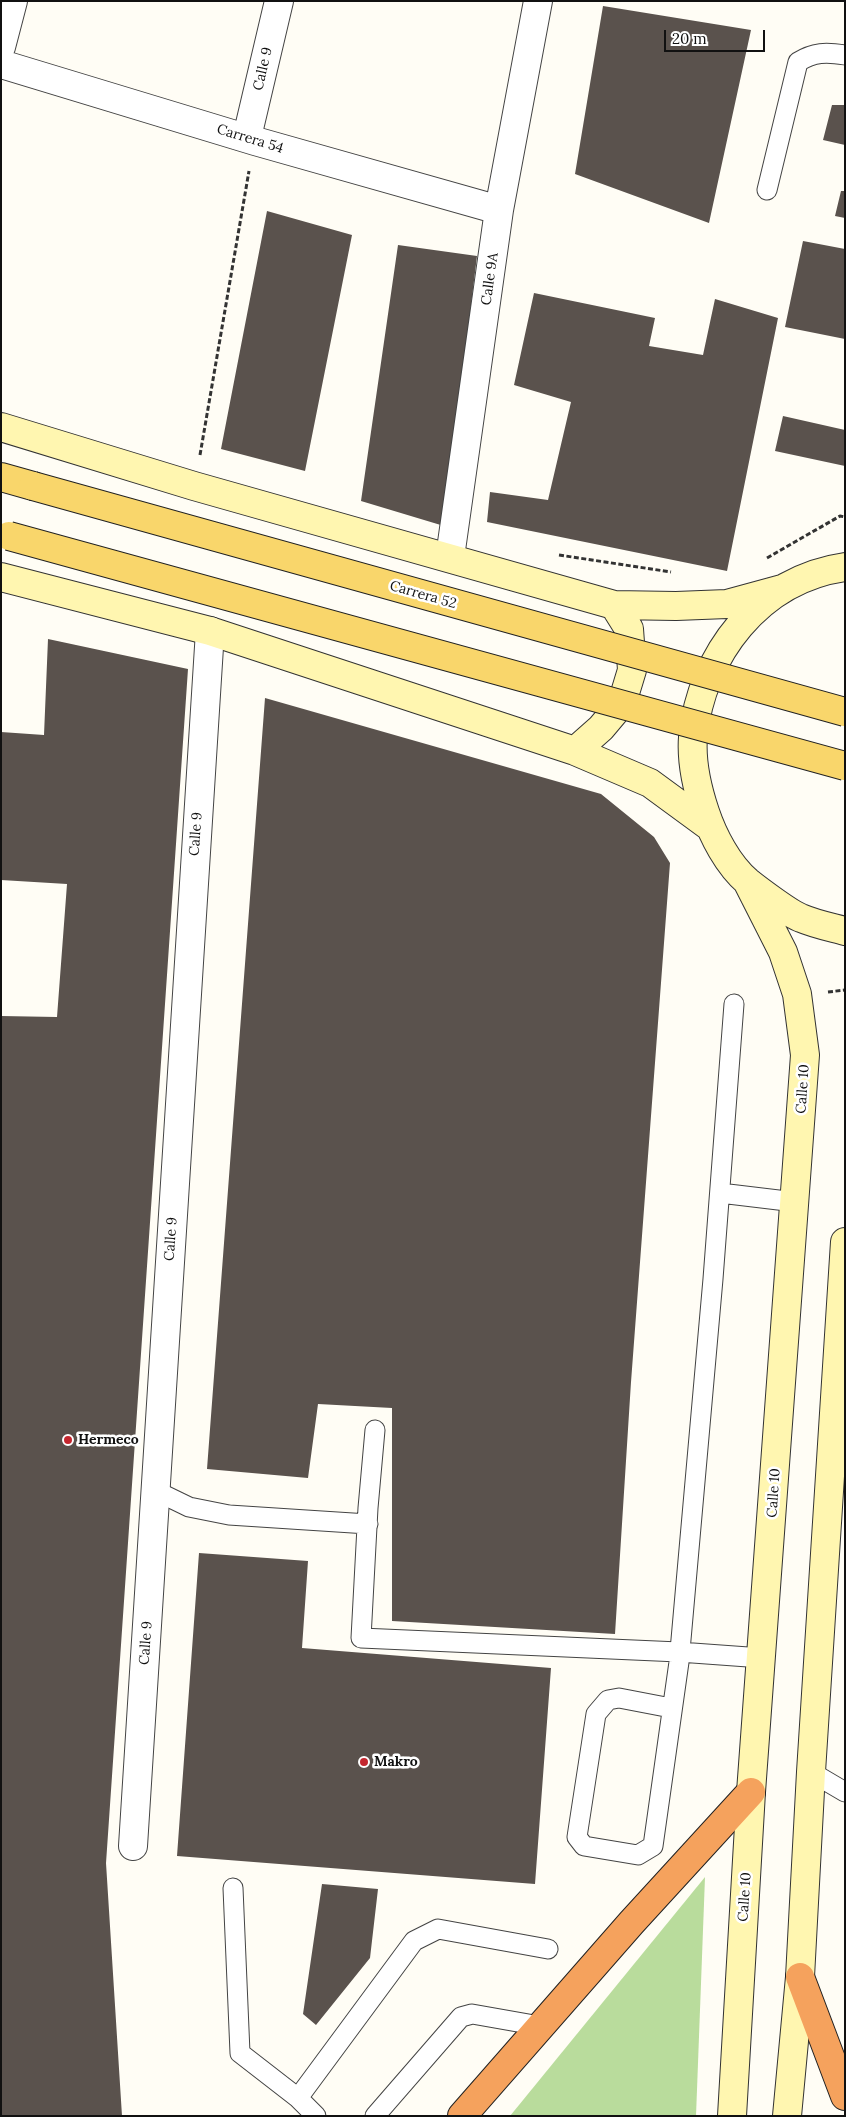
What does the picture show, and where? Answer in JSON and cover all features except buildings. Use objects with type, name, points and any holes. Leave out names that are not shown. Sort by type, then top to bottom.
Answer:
[{"type":"highway","points":[[462,2116],[540,2026],[751,1792]]},
{"type":"highway","points":[[800,1977],[845,2096]]},
{"type":"main road","points":[[1,427],[204,488],[614,605],[676,606],[727,604],[782,589],[839,563]]},
{"type":"main road","name":"Carrera 52","points":[[1,477],[845,712]]},
{"type":"main road","points":[[5,536],[845,766]]},
{"type":"main road","points":[[1,577],[210,631],[575,751],[650,783],[710,827]]},
{"type":"main road","points":[[782,589],[746,618],[719,653],[700,694],[693,739],[696,784],[710,827],[726,856],[747,881],[800,918],[845,931]]},
{"type":"main road","points":[[575,751],[600,728],[622,702],[632,670],[629,629],[614,605]]},
{"type":"main road","name":"Calle 10","points":[[732,2116],[751,1792],[805,1055],[798,994],[783,952],[747,881]]},
{"type":"main road","points":[[787,2116],[800,1977],[811,1772],[845,1242]]},
{"type":"street","points":[[1,47],[13,1]]},
{"type":"street","name":"Calle 9","points":[[251,139],[279,1]]},
{"type":"street","name":"Calle 9A","points":[[450,557],[499,210],[538,1]]},
{"type":"street","name":"Carrera 54","points":[[1,64],[251,139],[499,210]]},
{"type":"street","name":"Calle 9","points":[[133,1846],[210,631]]},
{"type":"lane","points":[[767,190],[798,62],[809,55],[824,52],[845,55]]},
{"type":"lane","points":[[671,1708],[619,1698],[608,1700],[596,1714],[577,1837],[584,1846],[638,1855],[653,1846],[679,1652],[720,1193],[734,1004]]},
{"type":"lane","points":[[720,1193],[795,1202]]},
{"type":"lane","points":[[374,1430],[361,1638],[679,1652],[762,1658]]},
{"type":"lane","points":[[156,1491],[189,1507],[229,1515],[368,1524]]},
{"type":"lane","points":[[811,1772],[845,1792]]},
{"type":"lane","points":[[233,1888],[240,2053],[298,2098],[316,2116]]},
{"type":"lane","points":[[298,2098],[414,1941],[438,1929],[548,1949]]},
{"type":"lane","points":[[375,2116],[461,2017],[472,2014],[540,2026]]},
{"type":"path","points":[[199,457],[251,139]]},
{"type":"path","points":[[840,516],[845,512]]},
{"type":"green space","points":[[705,1877],[696,2116],[510,2116]]},
{"type":"place","name":"Hermeco","points":[[68,1440]]},
{"type":"place","name":"Makro","points":[[364,1762]]}]
